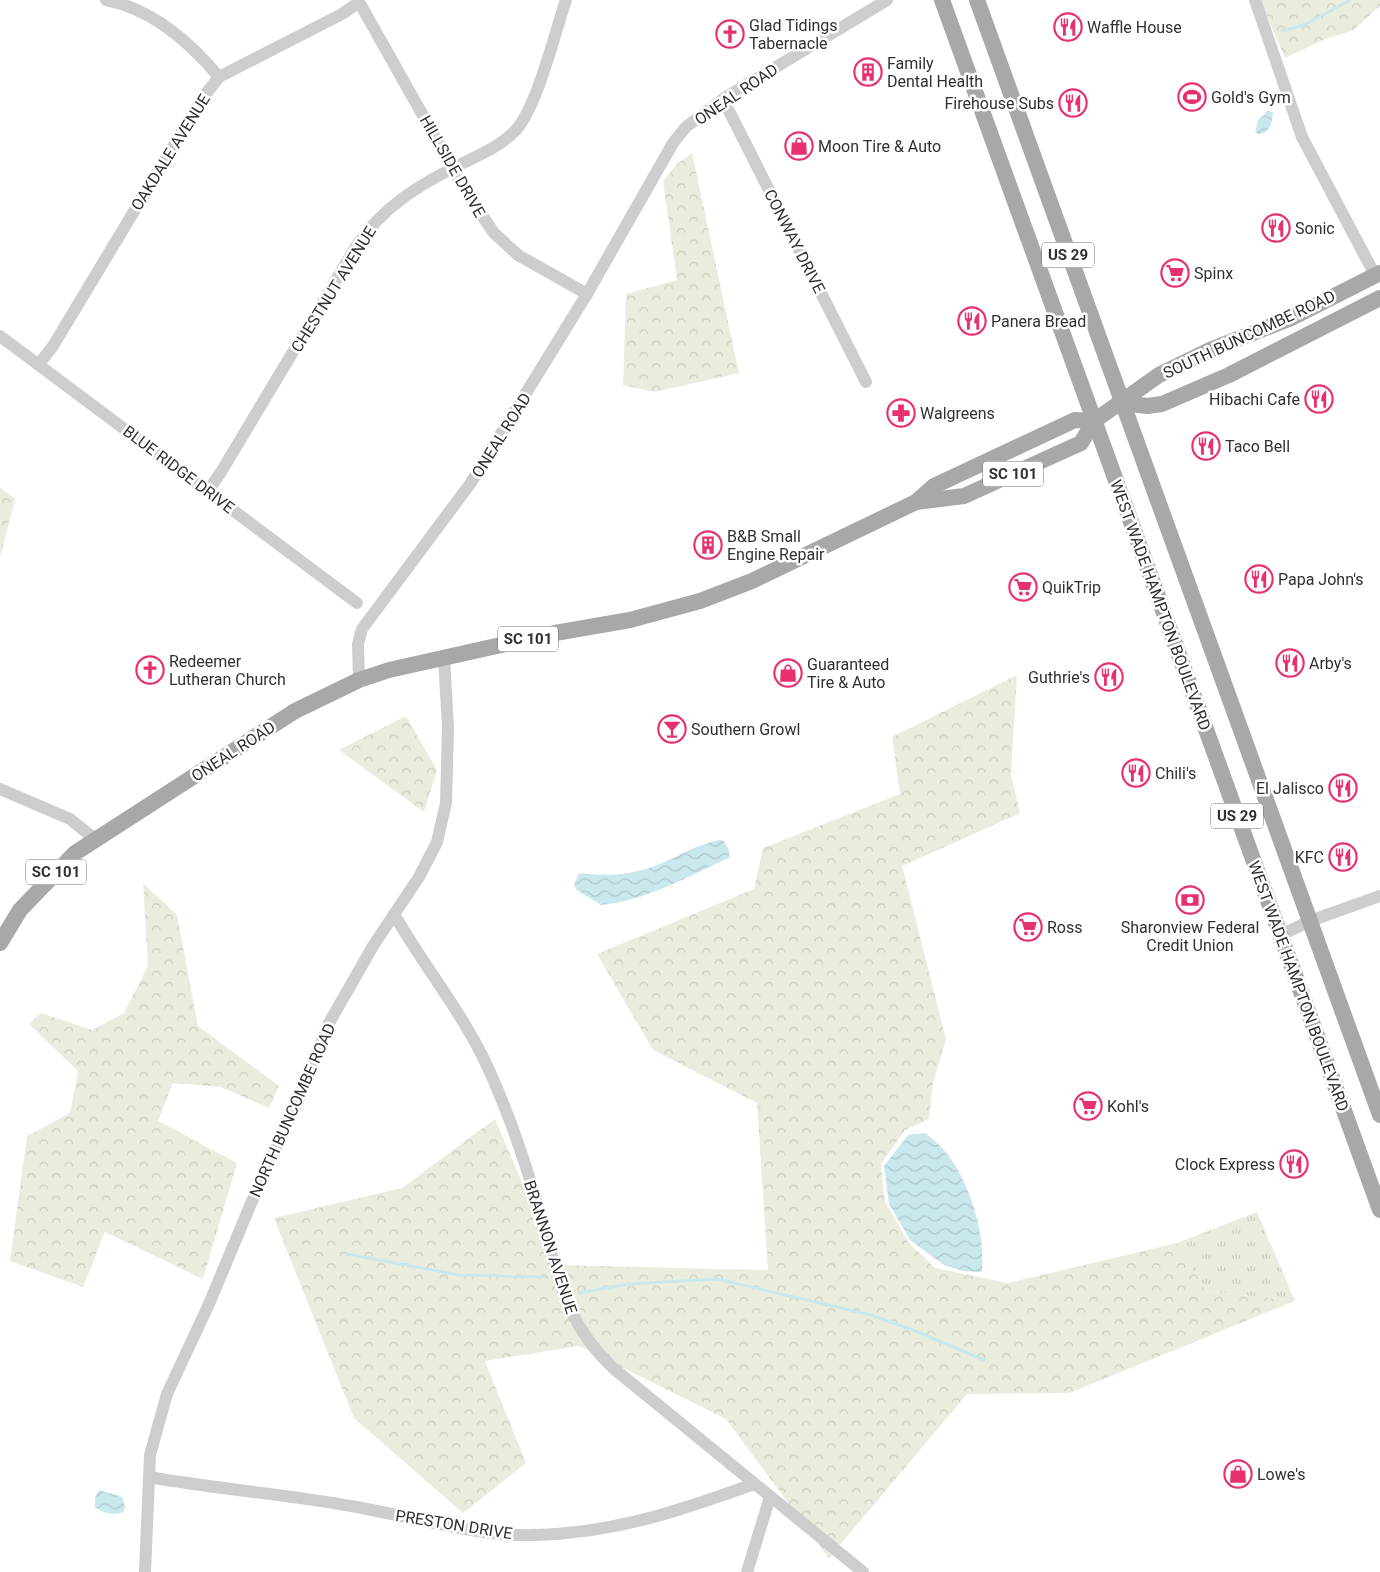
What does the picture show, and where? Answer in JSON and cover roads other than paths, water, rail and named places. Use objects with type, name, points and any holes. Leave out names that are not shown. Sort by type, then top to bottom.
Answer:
[{"type":"main road","name":"WEST WADE HAMPTON BOULEVARD","points":[[942,0],[1380,1210]]},
{"type":"main road","name":"WEST WADE HAMPTON BOULEVARD","points":[[977,0],[1380,1115]]},
{"type":"main road","name":"SOUTH BUNCOMBE ROAD","points":[[1094,421],[1123,403],[1159,375],[1210,350],[1291,318],[1378,274]]},
{"type":"main road","name":"SOUTH BUNCOMBE ROAD","points":[[1123,403],[1147,406],[1162,404],[1229,375],[1380,298]]},
{"type":"main road","name":"SC 101","points":[[359,680],[389,670],[555,633],[630,620],[700,601],[752,581],[916,502],[934,486],[1074,420],[1094,421],[1081,443],[964,496],[916,502]]},
{"type":"main road","name":"ONEAL ROAD","points":[[96,840],[295,712],[359,680]]},
{"type":"main road","name":"SC 101","points":[[0,943],[20,910],[67,861],[96,840]]},
{"type":"street","points":[[106,0],[131,6],[150,15],[206,62],[219,77]]},
{"type":"street","name":"CHESTNUT AVENUE","points":[[208,491],[368,230],[390,206],[410,192],[503,141],[523,121],[536,90],[566,0]]},
{"type":"street","name":"ONEAL ROAD","points":[[359,680],[358,644],[362,629],[470,484],[587,294],[673,143],[686,127],[723,100],[887,0]]},
{"type":"street","points":[[1255,0],[1302,137],[1378,274]]},
{"type":"street","name":"OAKDALE AVENUE","points":[[39,364],[53,346],[201,100],[219,77],[342,14],[359,1]]},
{"type":"street","name":"HILLSIDE DRIVE","points":[[359,1],[453,168],[487,224],[502,242],[518,254],[587,294]]},
{"type":"street","name":"CONWAY DRIVE","points":[[723,100],[866,382]]},
{"type":"street","name":"BLUE RIDGE DRIVE","points":[[0,336],[357,603]]},
{"type":"street","name":"NORTH BUNCOMBE ROAD","points":[[145,1572],[149,1477],[155,1432],[178,1370],[300,1096],[329,1023],[394,914],[428,862],[444,823],[448,727],[444,658]]},
{"type":"street","points":[[0,790],[70,819],[96,840]]},
{"type":"street","points":[[1281,935],[1310,921],[1380,896]]},
{"type":"street","name":"BRANNON AVENUE","points":[[394,914],[462,1020],[489,1070],[526,1168],[563,1294],[581,1332],[595,1351],[613,1368],[863,1572]]},
{"type":"street","name":"PRESTON DRIVE","points":[[149,1477],[307,1498],[484,1532],[533,1536],[583,1532],[631,1524],[754,1484]]},
{"type":"street","points":[[747,1572],[770,1496]]},
{"type":"water","points":[[1268,110],[1273,113],[1270,127],[1262,134],[1258,134],[1255,132],[1258,121]]},
{"type":"water","points":[[720,840],[724,841],[727,847],[729,858],[666,887],[618,903],[601,905],[577,890],[574,885],[579,873],[606,875],[625,874],[643,870],[661,864],[694,848]]},
{"type":"water","points":[[925,1133],[941,1147],[952,1161],[968,1191],[974,1207],[981,1241],[982,1272],[963,1271],[944,1265],[910,1240],[889,1204],[884,1166],[908,1135]]},
{"type":"water","points":[[99,1490],[122,1497],[125,1507],[123,1512],[109,1513],[95,1507],[95,1498]]},
{"type":"waterway","points":[[1282,31],[1304,25],[1351,0]]},
{"type":"waterway","points":[[347,1254],[459,1275],[545,1277]]},
{"type":"waterway","points":[[579,1293],[629,1284],[717,1279],[871,1315],[913,1330],[984,1360]]},
{"type":"place","name":"Waffle House","points":[[1068,27]]},
{"type":"place","name":"Glad Tidings Tabernacle","points":[[730,34]]},
{"type":"place","name":"Family Dental Health","points":[[868,72]]},
{"type":"place","name":"Gold's Gym","points":[[1192,97]]},
{"type":"place","name":"Firehouse Subs","points":[[1073,103]]},
{"type":"place","name":"Moon Tire & Auto","points":[[799,146]]},
{"type":"place","name":"Sonic","points":[[1276,228]]},
{"type":"place","name":"Spinx","points":[[1175,273]]},
{"type":"place","name":"Panera Bread","points":[[972,321]]},
{"type":"place","name":"Hibachi Cafe","points":[[1319,399]]},
{"type":"place","name":"Walgreens","points":[[901,413]]},
{"type":"place","name":"Taco Bell","points":[[1206,446]]},
{"type":"place","name":"B&B Small Engine Repair","points":[[708,545]]},
{"type":"place","name":"Papa John's","points":[[1259,579]]},
{"type":"place","name":"QuikTrip","points":[[1023,587]]},
{"type":"place","name":"Arby's","points":[[1290,663]]},
{"type":"place","name":"Redeemer Lutheran Church","points":[[150,670]]},
{"type":"place","name":"Guaranteed Tire & Auto","points":[[788,673]]},
{"type":"place","name":"Guthrie's","points":[[1109,677]]},
{"type":"place","name":"Southern Growl","points":[[672,729]]},
{"type":"place","name":"Chili's","points":[[1136,773]]},
{"type":"place","name":"El Jalisco","points":[[1343,788]]},
{"type":"place","name":"KFC","points":[[1343,857]]},
{"type":"place","name":"Sharonview Federal Credit Union","points":[[1190,900]]},
{"type":"place","name":"Ross","points":[[1028,927]]},
{"type":"place","name":"Kohl's","points":[[1088,1106]]},
{"type":"place","name":"Clock Express","points":[[1294,1164]]},
{"type":"place","name":"Lowe's","points":[[1238,1474]]}]
